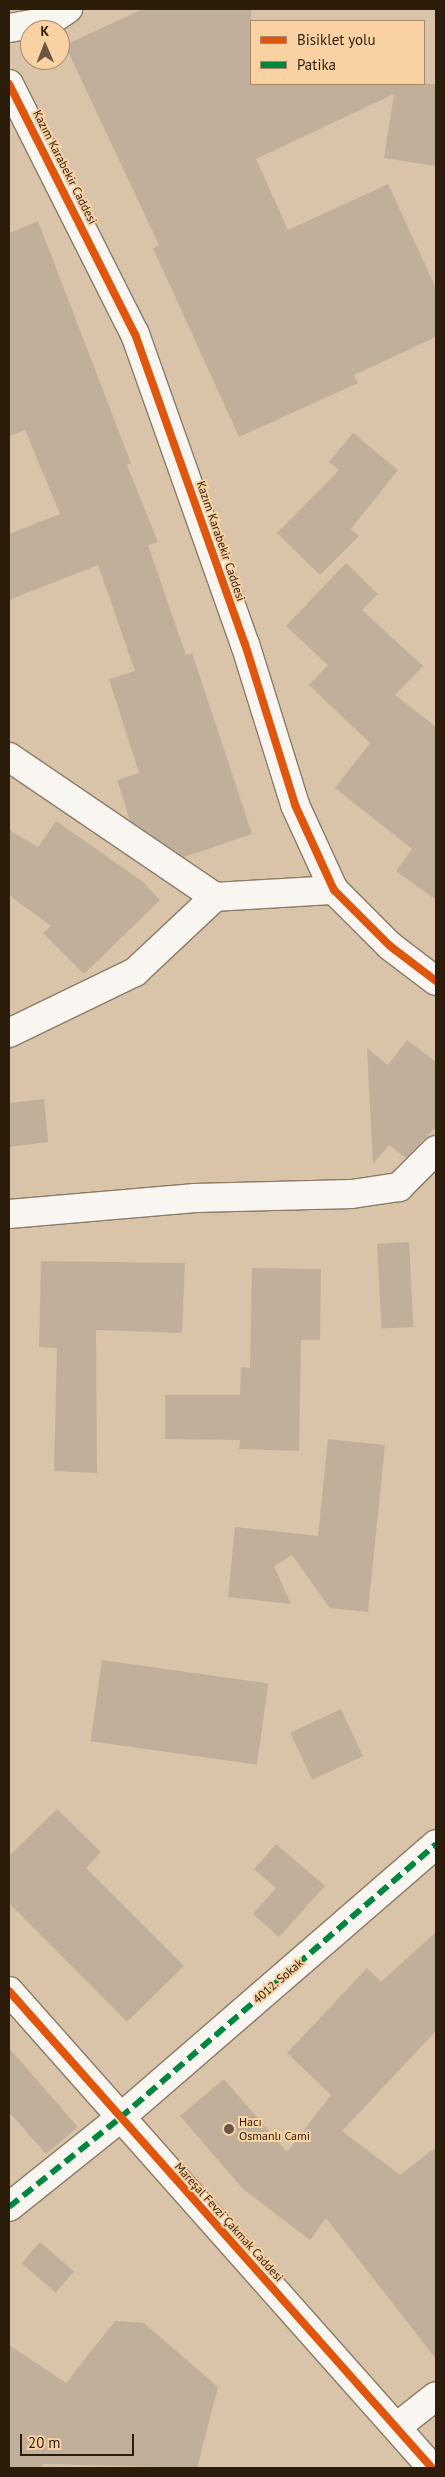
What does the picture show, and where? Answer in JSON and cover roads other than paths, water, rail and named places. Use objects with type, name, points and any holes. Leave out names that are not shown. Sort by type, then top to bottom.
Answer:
[{"type":"street","points":[[9,28],[50,20],[68,9]]},
{"type":"street","name":"Kazım Karabekir Caddesi","points":[[9,84],[135,334],[245,644],[295,805],[334,890],[390,946],[436,981]]},
{"type":"street","points":[[9,757],[215,897],[334,890]]},
{"type":"street","points":[[9,1033],[135,972],[215,897]]},
{"type":"street","points":[[9,1214],[195,1198],[352,1194],[399,1187],[436,1150]]},
{"type":"street","name":"4012. Sokak","points":[[9,2207],[120,2118],[436,1844]]},
{"type":"street","name":"Mareşal Fevzi Çakmak Caddesi","points":[[9,1992],[398,2426],[432,2468]]},
{"type":"street","points":[[398,2426],[436,2396]]},
{"type":"place","name":"Hacı Osmanlı Cami","points":[[229,2129]]}]
